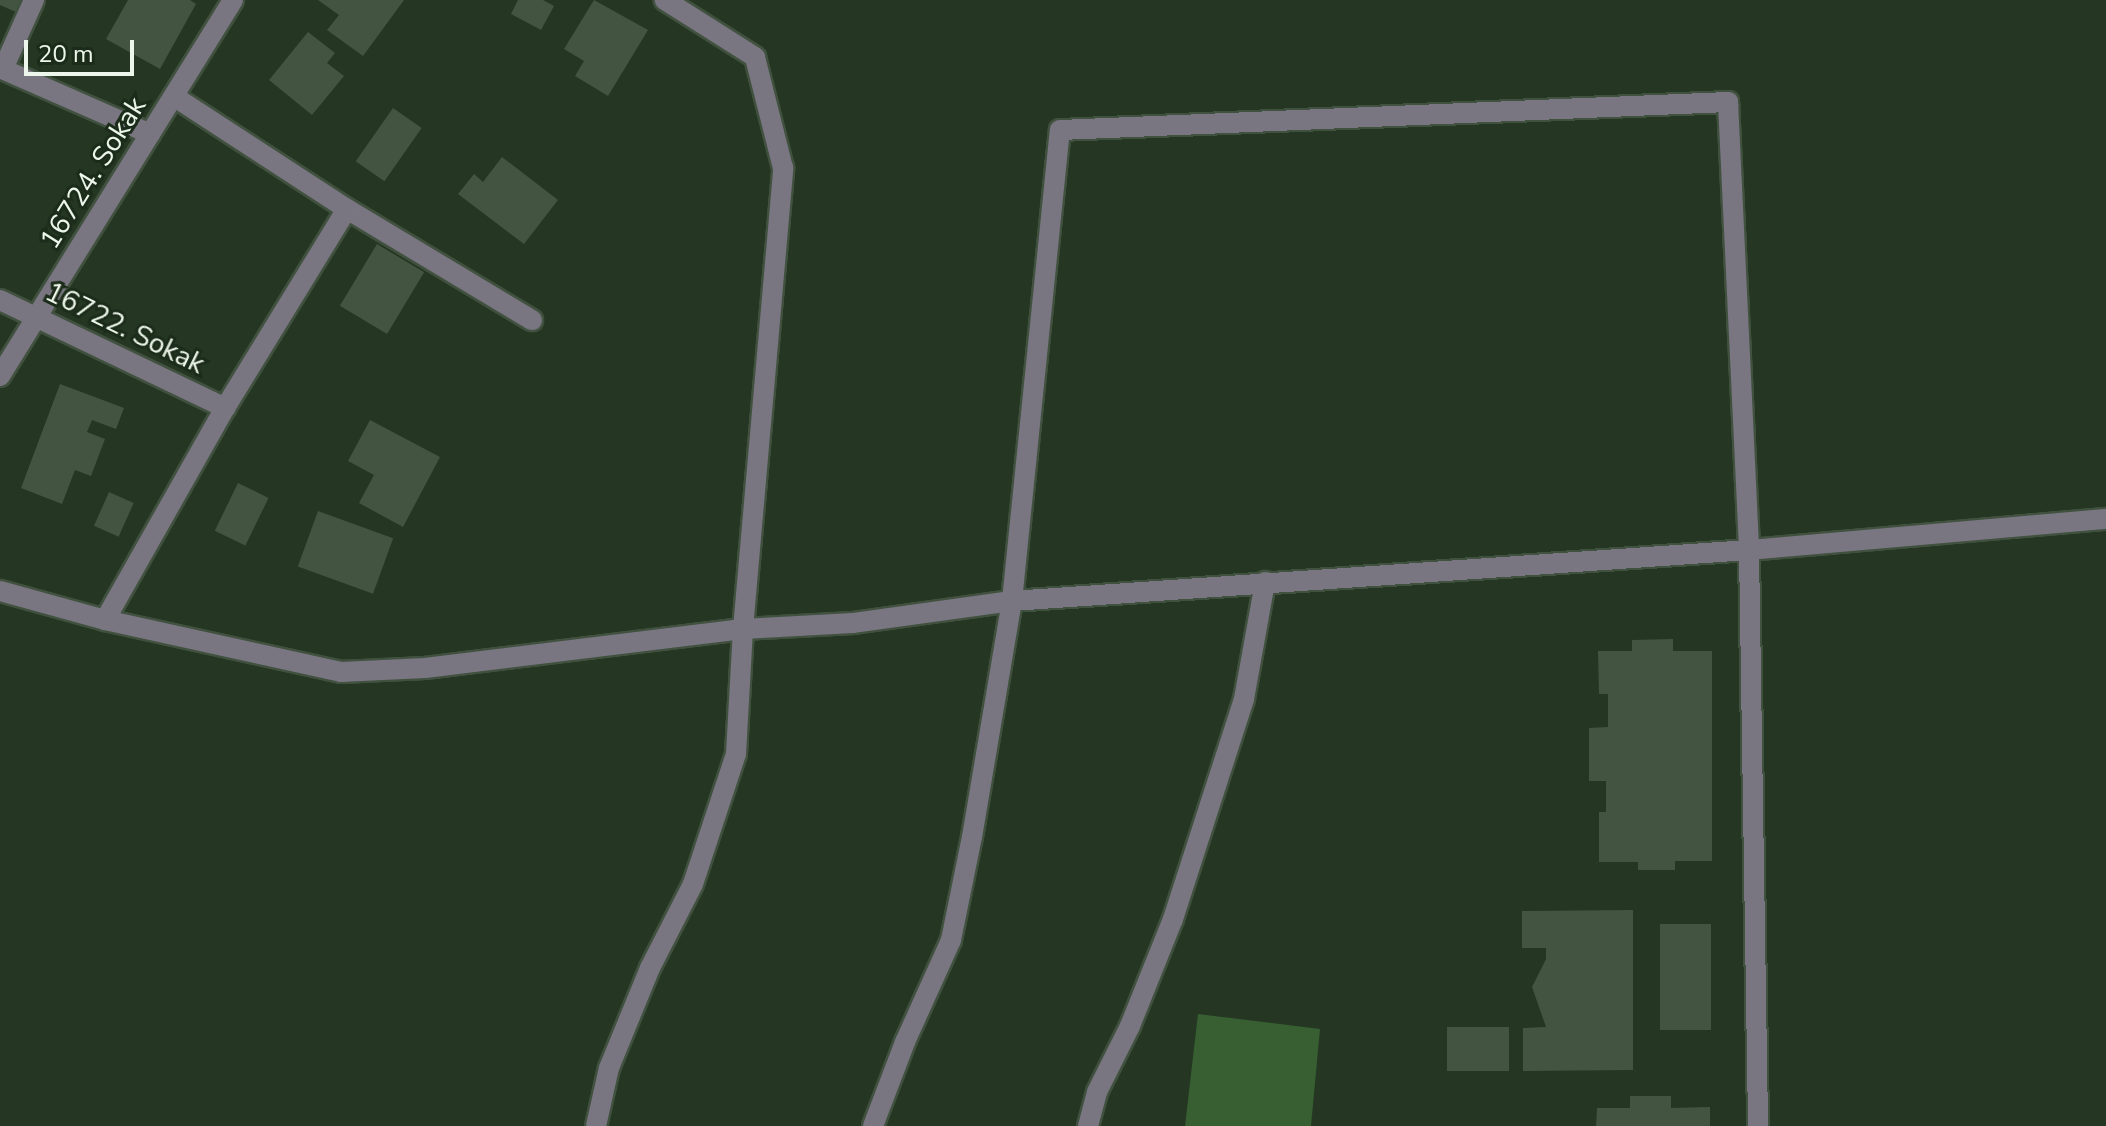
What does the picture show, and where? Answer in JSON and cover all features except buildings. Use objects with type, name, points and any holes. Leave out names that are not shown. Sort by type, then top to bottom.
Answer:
[{"type":"street","points":[[34,0],[1,68],[150,134]]},
{"type":"street","name":"16724. Sokak","points":[[0,376],[233,0]]},
{"type":"street","points":[[596,1126],[609,1068],[650,968],[693,884],[736,754],[743,629],[783,168],[755,57],[665,0]]},
{"type":"street","points":[[175,97],[347,209],[532,320]]},
{"type":"street","points":[[873,1126],[905,1042],[951,940],[1012,601],[1060,130],[1728,102],[1749,550],[1758,1126]]},
{"type":"street","points":[[105,620],[225,408],[347,209]]},
{"type":"street","name":"16722. Sokak","points":[[0,300],[225,408]]},
{"type":"street","points":[[0,591],[105,620],[341,672],[425,668],[743,629],[853,623],[1012,601],[1749,550],[2106,519]]},
{"type":"street","points":[[1088,1126],[1097,1092],[1130,1026],[1173,919],[1244,699],[1265,582]]},
{"type":"green space","points":[[1198,1014],[1320,1029],[1311,1126],[1185,1126]]}]
